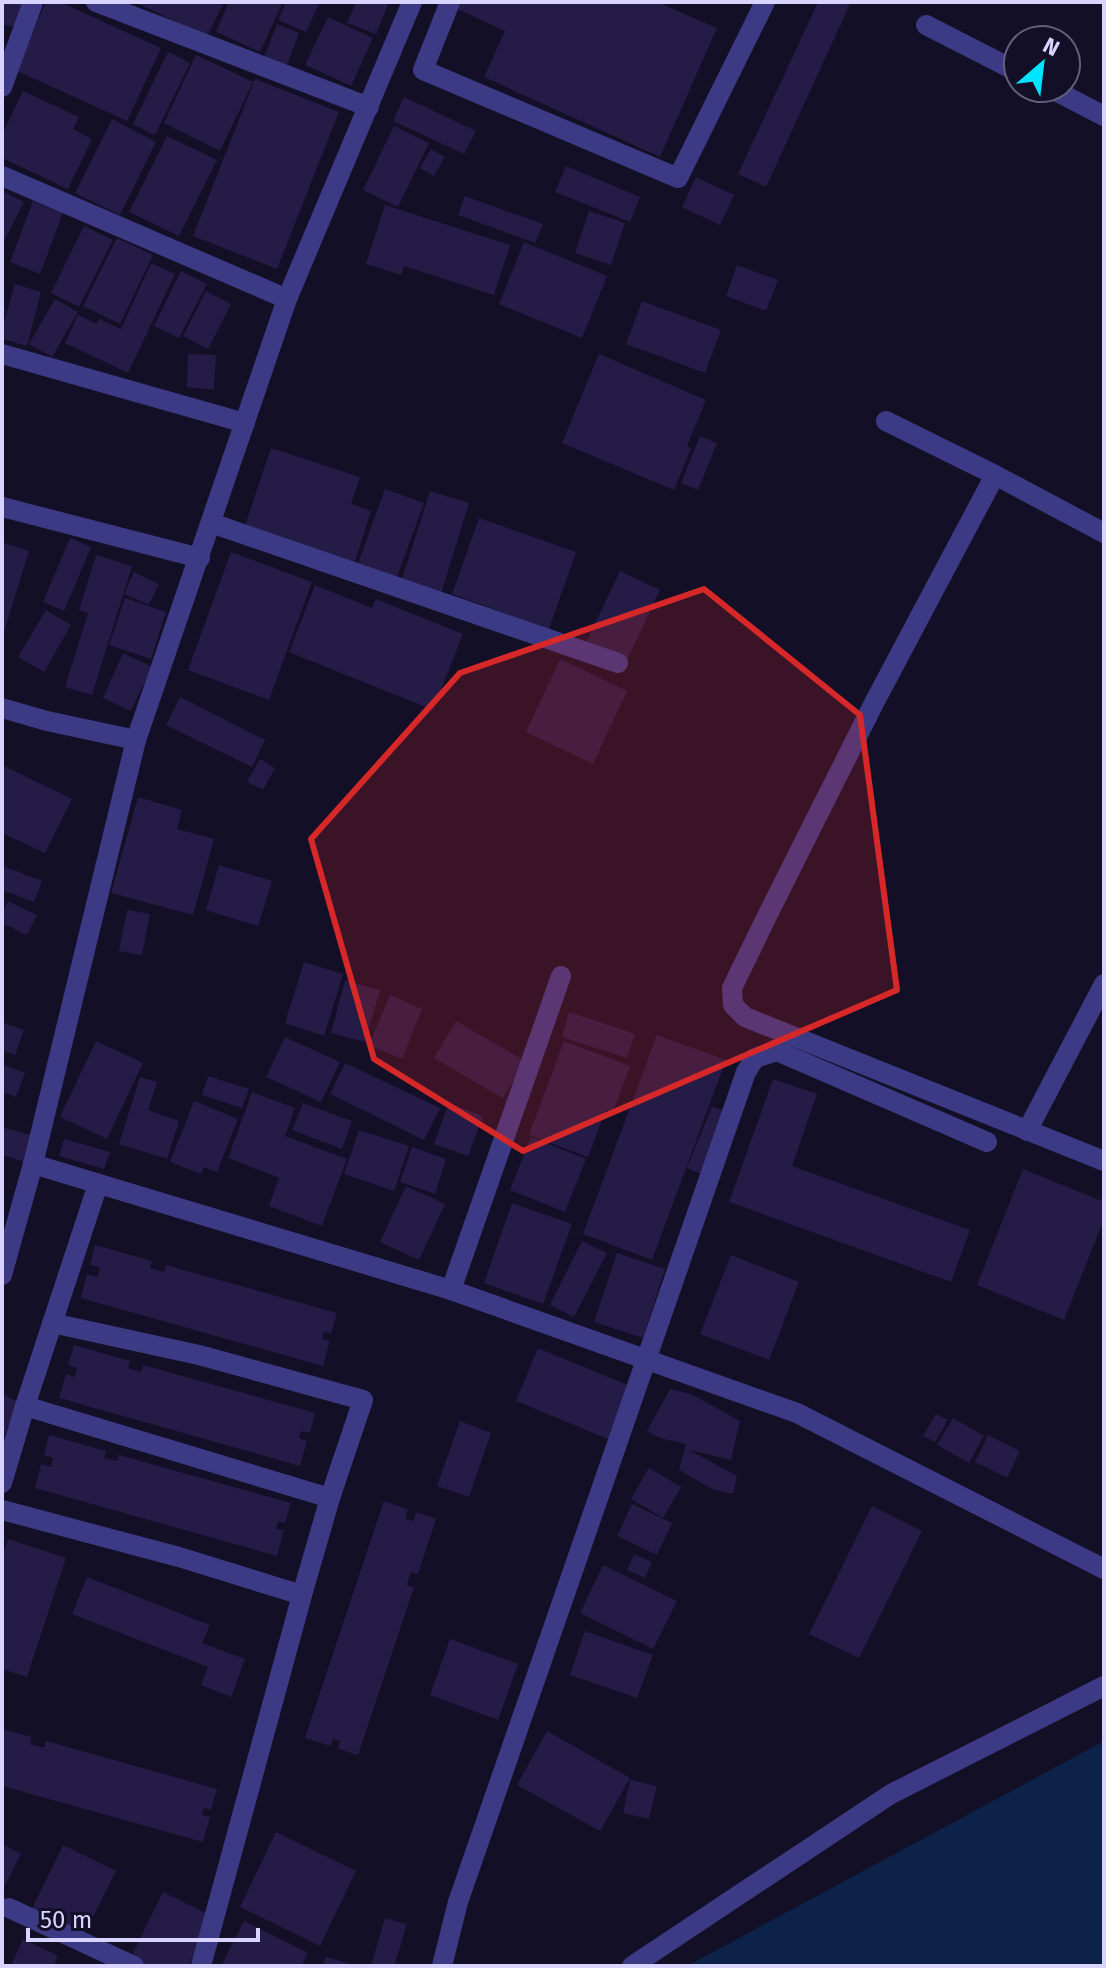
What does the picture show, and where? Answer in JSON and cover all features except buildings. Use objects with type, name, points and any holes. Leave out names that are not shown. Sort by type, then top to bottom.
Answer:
[{"type":"street","points":[[2,87],[33,2]]},
{"type":"street","points":[[96,2],[369,107]]},
{"type":"street","points":[[2,1275],[33,1164],[136,740],[287,299],[412,2]]},
{"type":"street","points":[[450,2],[423,70],[678,178],[765,2]]},
{"type":"street","points":[[926,25],[1002,64]]},
{"type":"street","points":[[1081,104],[1104,116]]},
{"type":"street","points":[[2,176],[287,299]]},
{"type":"street","points":[[2,354],[245,423]]},
{"type":"street","points":[[886,421],[1104,533]]},
{"type":"street","points":[[995,475],[874,703],[770,910],[732,988],[733,1005],[745,1017],[1104,1161]]},
{"type":"street","points":[[2,507],[200,558]]},
{"type":"street","points":[[211,523],[618,663]]},
{"type":"street","points":[[2,708],[136,740]]},
{"type":"street","points":[[451,1290],[561,976]]},
{"type":"street","points":[[1027,1131],[1104,984]]},
{"type":"street","points":[[442,1966],[458,1902],[746,1072],[755,1058],[777,1051],[987,1142]]},
{"type":"street","points":[[33,1164],[451,1290],[797,1413],[1104,1569]]},
{"type":"street","points":[[2,1483],[98,1184]]},
{"type":"street","points":[[52,1323],[199,1355],[363,1400],[302,1595],[201,1966]]},
{"type":"street","points":[[25,1406],[330,1498]]},
{"type":"street","points":[[2,1510],[179,1557],[302,1595]]},
{"type":"street","points":[[632,1966],[891,1794],[1104,1686]]},
{"type":"street","points":[[9,1908],[134,1966]]},
{"type":"highlighted area","points":[[704,589],[860,715],[897,990],[523,1151],[374,1059],[311,839],[460,673]]},
{"type":"water","points":[[1104,1741],[1104,1966],[687,1966]]}]
